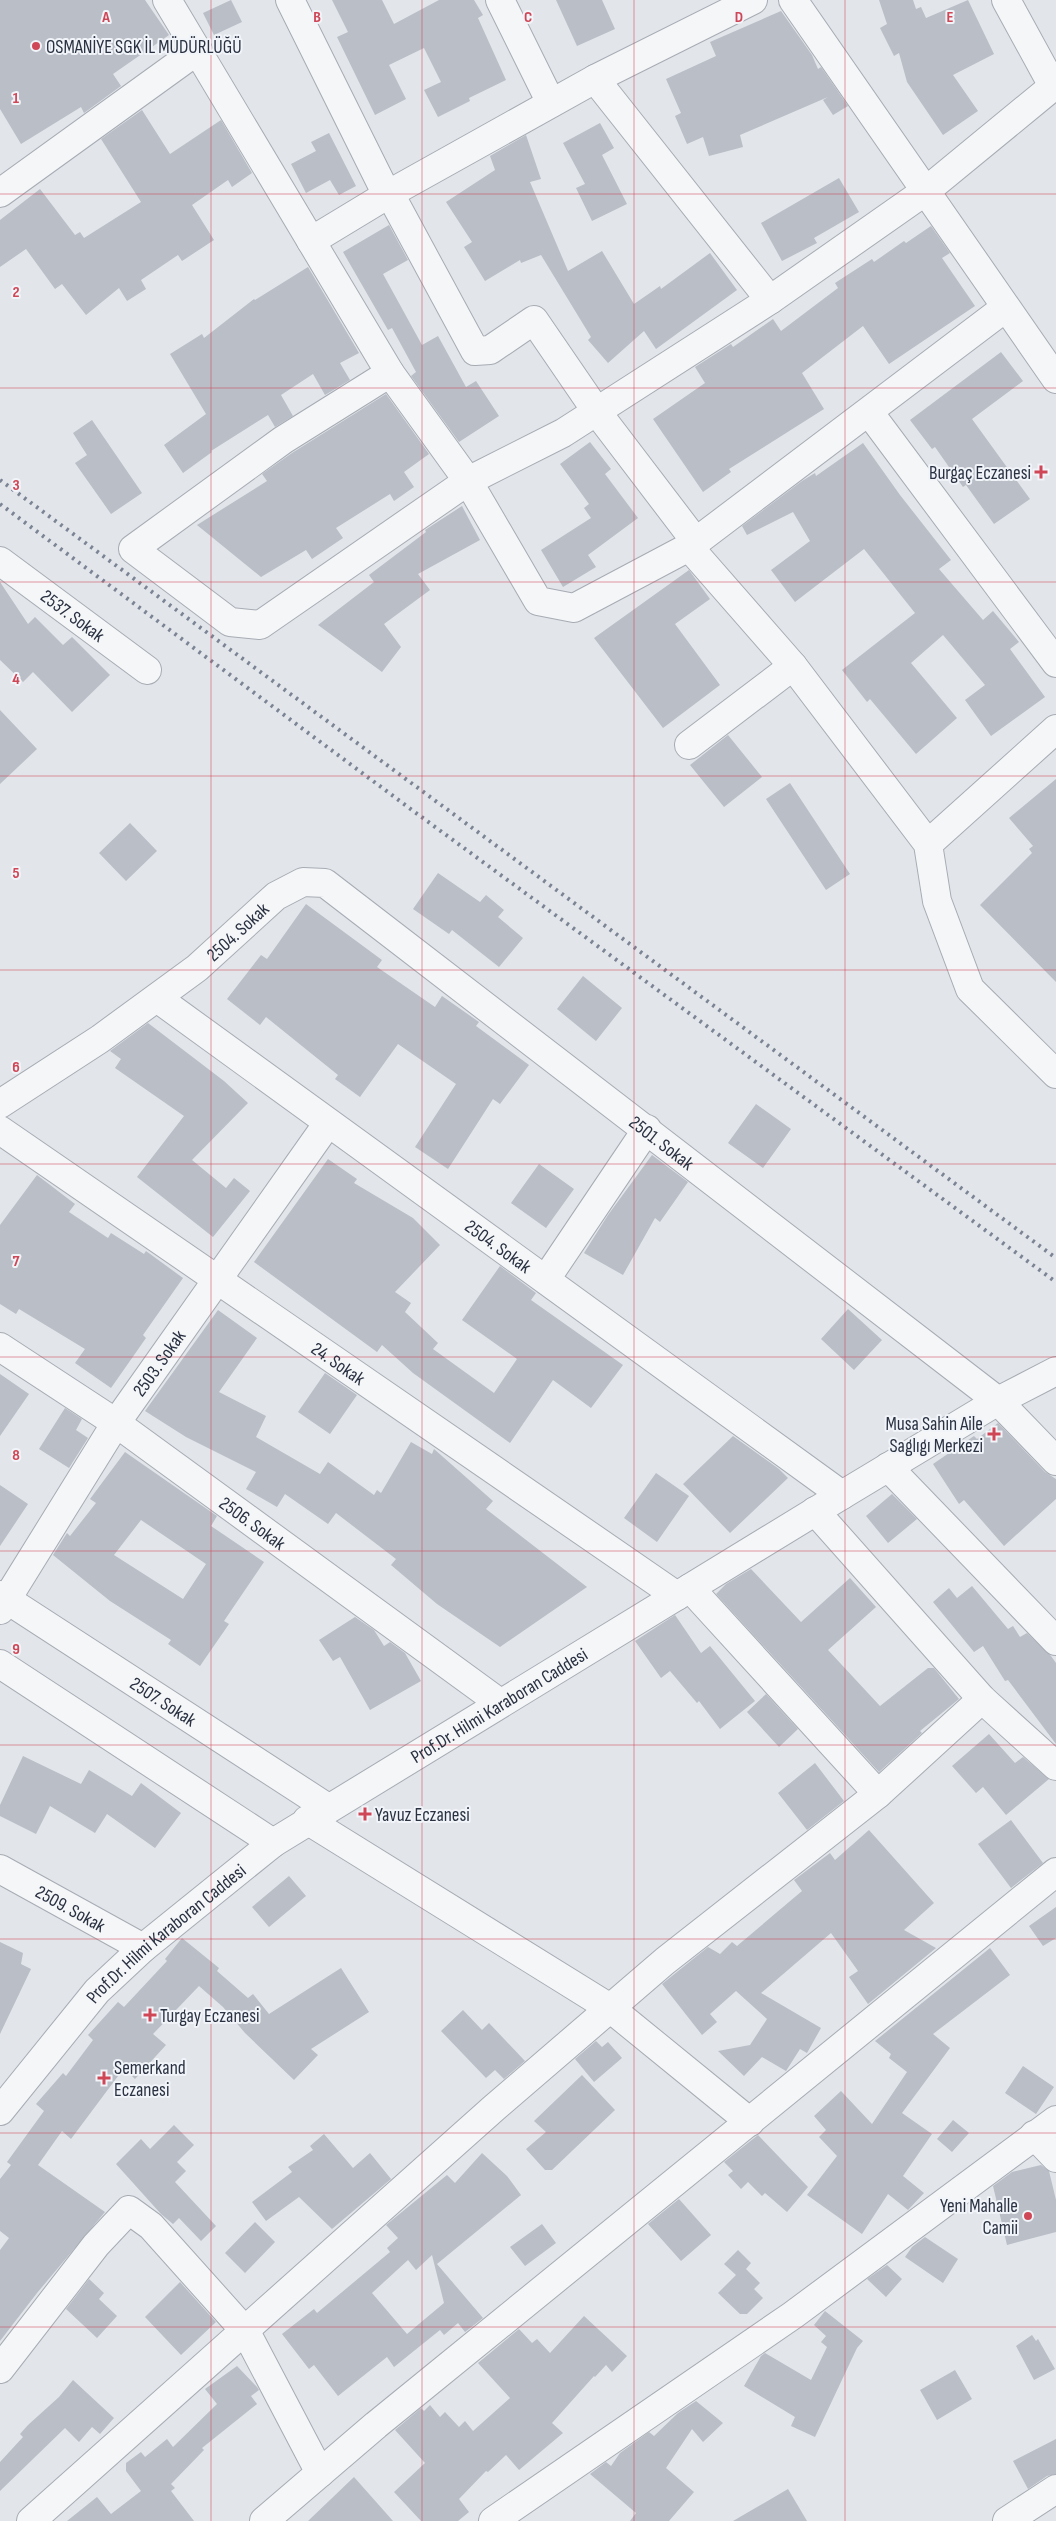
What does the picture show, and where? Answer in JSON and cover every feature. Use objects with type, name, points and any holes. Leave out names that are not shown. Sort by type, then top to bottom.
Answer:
[{"type":"street","points":[[167,0],[390,373],[468,481],[538,601],[574,608],[692,544],[1005,308]]},
{"type":"street","points":[[290,0],[388,195],[475,350],[490,350],[534,320],[597,412],[692,544],[793,666],[928,844],[937,901],[970,988],[1056,1074]]},
{"type":"street","points":[[500,0],[551,103]]},
{"type":"street","points":[[310,241],[595,79],[753,0]]},
{"type":"street","points":[[793,0],[927,190],[1005,308],[1056,378]]},
{"type":"street","points":[[390,373],[283,440],[133,549],[230,622],[260,625],[468,481],[563,433],[770,300],[927,190],[1054,85],[1006,0]]},
{"type":"street","points":[[0,192],[198,50]]},
{"type":"street","points":[[595,79],[770,300]]},
{"type":"street","points":[[869,412],[1056,663]]},
{"type":"street","name":"2537. Sokak","points":[[0,561],[147,670]]},
{"type":"street","points":[[689,745],[793,666]]},
{"type":"street","points":[[928,844],[1056,728]]},
{"type":"street","name":"2504. Sokak","points":[[0,1104],[100,1039],[197,968],[276,896],[302,882],[325,883]]},
{"type":"street","name":"2501. Sokak","points":[[325,883],[998,1401],[1056,1460]]},
{"type":"street","name":"2504. Sokak","points":[[157,998],[842,1494]]},
{"type":"street","name":"2503. Sokak","points":[[2,1601],[116,1423],[328,1123]]},
{"type":"street","points":[[546,1279],[647,1129]]},
{"type":"street","name":"24. Sokak","points":[[0,1130],[683,1592],[878,1794]]},
{"type":"street","name":"2506. Sokak","points":[[0,1347],[116,1423],[500,1703]]},
{"type":"street","name":"Prof.Dr. Hilmi Karaboran Caddesi","points":[[0,2111],[97,1991],[143,1948],[273,1843],[842,1494],[998,1401],[1056,1371]]},
{"type":"street","points":[[888,1468],[1056,1641]]},
{"type":"street","points":[[815,1511],[982,1699],[1056,1766]]},
{"type":"street","name":"2507. Sokak","points":[[2,1601],[610,2008],[750,2122]]},
{"type":"street","points":[[0,1664],[273,1843]]},
{"type":"street","points":[[31,2521],[246,2332],[494,2108],[665,1961],[878,1794],[982,1699]]},
{"type":"street","name":"2509. Sokak","points":[[0,1869],[143,1948]]},
{"type":"street","points":[[264,2521],[376,2425],[1056,1872]]},
{"type":"street","points":[[493,2521],[793,2315],[1045,2128],[1056,2158]]},
{"type":"street","points":[[0,2369],[96,2245],[129,2210],[151,2226],[246,2332],[320,2473]]},
{"type":"street","points":[[1007,2521],[1056,2489]]},
{"type":"building","points":[[0,0],[145,0],[169,35],[113,74],[121,86],[84,113],[81,107],[21,144],[0,109]]},
{"type":"building","points":[[231,0],[242,22],[214,35],[203,13]]},
{"type":"building","points":[[332,0],[382,0],[394,24],[439,0],[474,0],[483,15],[478,18],[506,80],[469,98],[470,101],[438,117],[424,90],[441,82],[424,48],[389,65],[406,99],[375,115],[337,37],[348,32]]},
{"type":"building","points":[[556,0],[602,0],[615,29],[577,46]]},
{"type":"building","points":[[879,0],[913,0],[916,9],[921,7],[926,18],[968,0],[994,54],[953,75],[978,111],[943,135],[907,82],[899,53],[894,56],[880,28],[887,24]]},
{"type":"building","points":[[781,11],[812,55],[818,69],[821,67],[848,106],[833,115],[823,100],[828,97],[740,135],[743,147],[709,156],[703,137],[687,144],[675,116],[681,113],[666,79],[716,56],[710,42]]},
{"type":"building","points":[[142,110],[170,154],[221,120],[252,173],[232,187],[228,180],[192,205],[214,240],[182,261],[178,255],[141,280],[146,289],[127,301],[119,288],[86,315],[62,284],[55,289],[26,249],[0,267],[0,220],[40,189],[75,235],[80,232],[84,238],[141,202],[101,139]]},
{"type":"building","points":[[600,123],[614,148],[602,155],[627,204],[592,221],[576,188],[585,184],[563,143]]},
{"type":"building","points":[[329,133],[356,186],[339,195],[330,180],[306,193],[291,164],[316,151],[311,142]]},
{"type":"building","points":[[526,135],[541,179],[530,182],[568,271],[602,251],[634,304],[660,286],[661,289],[710,253],[737,290],[656,349],[644,331],[608,363],[588,340],[591,337],[541,255],[521,263],[520,260],[485,281],[464,247],[472,242],[446,202],[495,170],[490,156]]},
{"type":"building","points":[[839,178],[859,212],[814,238],[817,243],[782,261],[761,223]]},
{"type":"building","points":[[389,225],[408,260],[383,274],[422,345],[438,336],[466,387],[476,381],[499,416],[459,442],[411,376],[416,372],[392,328],[388,330],[343,252]]},
{"type":"building","points":[[931,226],[950,253],[942,258],[975,306],[889,364],[863,326],[802,373],[824,409],[729,469],[731,472],[703,492],[653,419],[705,383],[695,367],[731,344],[733,347],[773,319],[781,331],[838,288],[835,283],[872,259],[874,262],[904,241],[906,243]]},
{"type":"building","points":[[308,267],[359,353],[340,363],[350,380],[325,395],[313,374],[281,395],[293,416],[275,427],[268,415],[211,451],[183,473],[164,445],[206,414],[170,354],[202,334],[204,338],[254,299]]},
{"type":"building","points":[[1001,352],[1023,381],[972,419],[1030,499],[994,524],[966,485],[963,487],[935,447],[932,449],[910,420]]},
{"type":"building","points":[[386,394],[429,454],[404,472],[414,487],[394,501],[390,494],[336,528],[343,538],[312,559],[306,550],[261,577],[197,525],[267,481],[262,474],[292,453]]},
{"type":"building","points":[[92,420],[142,493],[111,514],[75,463],[87,455],[73,433]]},
{"type":"building","points":[[590,442],[611,469],[605,474],[638,518],[588,555],[596,567],[563,587],[541,550],[591,518],[584,508],[589,504],[560,464]]},
{"type":"building","points":[[863,443],[900,495],[951,560],[939,569],[983,620],[993,611],[1019,642],[1010,649],[1045,697],[991,736],[965,700],[985,685],[943,635],[911,663],[957,718],[916,754],[870,699],[867,702],[842,670],[915,613],[864,549],[795,602],[771,570],[810,541],[793,512],[747,535],[742,526],[802,481],[815,473],[816,476]]},
{"type":"building","points":[[462,506],[480,540],[418,574],[430,590],[384,624],[401,647],[382,672],[318,625],[374,582],[369,575],[426,532],[425,530]]},
{"type":"building","points":[[689,570],[710,599],[675,624],[720,685],[663,728],[594,638]]},
{"type":"building","points":[[0,582],[28,624],[35,617],[63,645],[72,637],[110,675],[72,712],[33,672],[23,682],[0,660]]},
{"type":"building","points":[[0,710],[37,749],[0,784]]},
{"type":"building","points":[[728,735],[762,777],[724,807],[690,765]]},
{"type":"building","points":[[1056,779],[1056,982],[980,905],[1032,853],[1029,849],[1033,846],[1009,818]]},
{"type":"building","points":[[790,783],[850,874],[826,890],[766,799]]},
{"type":"building","points":[[130,823],[157,851],[126,881],[99,853]]},
{"type":"building","points":[[438,873],[480,902],[486,895],[504,910],[498,917],[523,938],[499,967],[452,930],[449,934],[413,909]]},
{"type":"building","points":[[306,904],[382,960],[377,967],[435,1007],[442,996],[479,1022],[476,1026],[529,1065],[500,1104],[493,1099],[448,1169],[415,1147],[456,1084],[398,1044],[360,1097],[335,1079],[338,1075],[266,1017],[260,1025],[227,999],[261,955],[267,959]]},
{"type":"building","points":[[583,976],[622,1008],[596,1041],[557,1009]]},
{"type":"building","points":[[148,1023],[224,1081],[248,1103],[192,1160],[226,1188],[234,1178],[250,1191],[213,1237],[137,1177],[184,1116],[115,1068],[121,1059],[110,1051]]},
{"type":"building","points":[[756,1104],[791,1129],[763,1168],[728,1143]]},
{"type":"building","points":[[652,1155],[688,1182],[660,1222],[655,1218],[623,1275],[584,1253],[608,1215]]},
{"type":"building","points":[[328,1159],[357,1179],[354,1183],[413,1218],[440,1245],[395,1292],[411,1303],[405,1312],[438,1343],[433,1349],[494,1393],[517,1359],[462,1320],[500,1266],[536,1293],[531,1300],[623,1365],[591,1408],[553,1380],[510,1443],[413,1373],[382,1345],[377,1352],[254,1262]]},
{"type":"building","points":[[539,1164],[574,1189],[546,1228],[511,1203]]},
{"type":"building","points":[[37,1175],[75,1204],[69,1212],[108,1238],[111,1233],[144,1254],[146,1251],[183,1278],[143,1335],[146,1338],[111,1388],[75,1363],[85,1349],[19,1309],[16,1314],[0,1304],[0,1225]]},
{"type":"building","points":[[848,1309],[882,1340],[854,1370],[821,1339]]},
{"type":"building","points":[[218,1310],[257,1338],[219,1392],[266,1416],[256,1437],[320,1474],[328,1462],[374,1495],[377,1490],[381,1493],[411,1442],[432,1454],[434,1449],[493,1501],[486,1509],[587,1587],[500,1647],[437,1604],[391,1565],[396,1559],[336,1513],[328,1524],[285,1494],[277,1507],[246,1489],[256,1472],[186,1437],[145,1411]]},
{"type":"building","points":[[325,1373],[357,1395],[330,1434],[298,1412]]},
{"type":"building","points":[[0,1374],[29,1394],[0,1436]]},
{"type":"building","points":[[65,1408],[82,1419],[76,1430],[88,1438],[69,1468],[39,1449]]},
{"type":"building","points":[[998,1423],[1045,1472],[1056,1479],[1056,1499],[1004,1546],[964,1500],[959,1504],[933,1464],[974,1436],[977,1439]]},
{"type":"building","points":[[733,1436],[779,1469],[788,1478],[730,1533],[683,1484]]},
{"type":"building","points":[[125,1452],[217,1516],[211,1526],[264,1562],[224,1621],[229,1624],[200,1666],[168,1644],[171,1640],[110,1601],[53,1555],[67,1533],[70,1536],[96,1503],[90,1499]],"holes":[[[141,1520],[206,1564],[183,1599],[114,1555]]]},
{"type":"building","points":[[656,1473],[689,1496],[657,1542],[624,1518]]},
{"type":"building","points":[[0,1485],[28,1504],[0,1546]]},
{"type":"building","points":[[892,1494],[917,1519],[888,1543],[866,1516]]},
{"type":"building","points":[[751,1569],[801,1622],[850,1578],[876,1607],[828,1650],[880,1706],[928,1668],[934,1668],[959,1699],[920,1731],[922,1733],[879,1772],[716,1594],[726,1584]]},
{"type":"building","points":[[972,1586],[1008,1629],[1013,1626],[1020,1637],[1027,1633],[1056,1663],[1056,1744],[1008,1680],[1005,1681],[983,1646],[974,1652],[933,1602],[949,1588],[957,1598]]},
{"type":"building","points":[[675,1615],[701,1653],[710,1646],[755,1701],[720,1729],[699,1701],[697,1703],[670,1671],[661,1678],[635,1641]]},
{"type":"building","points":[[355,1617],[374,1630],[384,1646],[390,1642],[405,1653],[421,1681],[370,1710],[340,1657],[333,1661],[319,1640]]},
{"type":"building","points":[[766,1694],[798,1729],[779,1747],[747,1712]]},
{"type":"building","points":[[989,1734],[1015,1763],[1023,1757],[1049,1779],[1006,1815],[983,1787],[976,1793],[952,1766]]},
{"type":"building","points":[[23,1756],[81,1784],[89,1770],[132,1796],[141,1783],[181,1813],[155,1848],[107,1814],[95,1833],[50,1806],[36,1834],[0,1816],[0,1805]]},
{"type":"building","points":[[815,1763],[844,1801],[807,1830],[778,1793]]},
{"type":"building","points":[[1011,1820],[1043,1863],[1011,1888],[978,1844]]},
{"type":"building","points":[[869,1830],[934,1903],[904,1930],[936,1948],[868,2004],[849,1977],[858,1971],[831,1933],[761,1993],[821,2028],[807,2053],[800,2049],[786,2071],[762,2057],[744,2076],[718,2051],[750,2045],[767,2019],[736,1991],[710,2014],[717,2022],[702,2035],[662,1984],[708,1947],[720,1954],[732,1942],[737,1946],[802,1891],[794,1880],[830,1853],[835,1860]]},
{"type":"building","points":[[289,1876],[306,1896],[269,1927],[252,1907]]},
{"type":"building","points":[[1056,1907],[1056,1938],[1043,1946],[1029,1926]]},
{"type":"building","points":[[182,1938],[219,1968],[217,1971],[248,1998],[253,1994],[269,2014],[341,1968],[369,2012],[311,2049],[318,2055],[294,2080],[245,2033],[223,2007],[199,1986],[153,2034],[166,2045],[135,2079],[124,2068],[71,2139],[62,2131],[38,2165],[105,2212],[37,2293],[0,2341],[0,2250],[9,2238],[0,2231],[0,2179],[11,2165],[7,2162],[44,2111],[36,2104],[63,2073],[66,2076],[93,2040],[88,2035],[118,2002],[124,2007],[167,1961],[165,1959]]},
{"type":"building","points":[[0,1942],[23,1953],[21,1964],[31,1969],[0,2034]]},
{"type":"building","points":[[990,1948],[1010,1975],[933,2034],[950,2048],[902,2113],[932,2134],[903,2176],[924,2193],[908,2210],[888,2194],[862,2234],[807,2195],[837,2156],[819,2137],[826,2130],[814,2116],[841,2091],[872,2124],[907,2072],[889,2058],[891,2054],[875,2041]]},
{"type":"building","points":[[463,2010],[482,2030],[489,2023],[525,2061],[504,2079],[495,2070],[486,2078],[441,2031]]},
{"type":"building","points":[[596,2041],[602,2047],[608,2042],[622,2058],[594,2082],[575,2059]]},
{"type":"building","points":[[1023,2066],[1054,2087],[1036,2114],[1005,2093]]},
{"type":"building","points":[[582,2075],[615,2110],[552,2170],[545,2170],[526,2149],[546,2132],[534,2121]]},
{"type":"building","points":[[953,2120],[969,2133],[952,2152],[937,2139]]},
{"type":"building","points":[[174,2125],[194,2145],[177,2162],[186,2171],[175,2182],[216,2226],[201,2241],[179,2218],[173,2224],[161,2214],[116,2164],[141,2139],[150,2149]]},
{"type":"building","points":[[324,2134],[353,2168],[370,2153],[391,2179],[332,2229],[299,2197],[266,2221],[252,2202],[292,2172],[288,2167],[313,2150],[310,2146]]},
{"type":"building","points":[[758,2135],[808,2187],[787,2212],[765,2193],[762,2196],[748,2182],[741,2189],[728,2175],[733,2171],[724,2162]]},
{"type":"building","points":[[482,2153],[507,2176],[521,2195],[437,2264],[483,2318],[465,2332],[458,2323],[444,2335],[440,2330],[394,2367],[387,2357],[338,2396],[314,2365],[309,2369],[282,2334],[314,2309],[317,2313],[390,2252],[387,2248],[398,2238],[386,2225],[447,2175],[455,2183]],"holes":[[[432,2255],[444,2303],[407,2334],[372,2293],[408,2260],[416,2270]]]},
{"type":"building","name":"Yeni Mahalle Camii","points":[[1041,2165],[1049,2171],[1056,2200],[1056,2232],[1007,2245],[993,2186],[1012,2172]]},
{"type":"building","points":[[679,2199],[711,2235],[681,2261],[648,2224]]},
{"type":"building","points":[[255,2222],[275,2242],[245,2273],[225,2253]]},
{"type":"building","points":[[542,2224],[556,2243],[525,2266],[510,2247]]},
{"type":"building","points":[[925,2237],[958,2259],[943,2283],[905,2257],[912,2247]]},
{"type":"building","points":[[738,2250],[751,2263],[746,2269],[760,2283],[754,2289],[763,2298],[747,2314],[740,2314],[718,2293],[736,2275],[724,2264]]},
{"type":"building","points":[[887,2265],[902,2279],[886,2297],[867,2279]]},
{"type":"building","points":[[89,2279],[104,2293],[99,2299],[117,2316],[97,2338],[66,2309]]},
{"type":"building","points":[[180,2282],[216,2322],[181,2355],[145,2317]]},
{"type":"building","points":[[825,2311],[863,2341],[857,2348],[815,2437],[791,2426],[795,2417],[744,2386],[761,2356],[765,2353],[811,2380],[827,2347],[821,2342],[826,2336],[814,2325]]},
{"type":"building","points":[[584,2316],[627,2356],[612,2372],[606,2365],[594,2376],[552,2423],[563,2433],[519,2470],[506,2455],[488,2472],[486,2471],[459,2499],[469,2512],[458,2521],[421,2521],[394,2492],[425,2463],[395,2430],[421,2408],[424,2411],[430,2405],[440,2417],[445,2412],[459,2427],[465,2421],[473,2431],[510,2398],[478,2363],[519,2329],[532,2343],[537,2339],[550,2353]]},
{"type":"building","points":[[1032,2335],[1036,2341],[1038,2339],[1055,2369],[1034,2380],[1016,2346]]},
{"type":"building","points":[[237,2366],[259,2390],[251,2396],[257,2404],[202,2448],[204,2450],[171,2484],[175,2488],[171,2491],[194,2521],[67,2521],[97,2497],[111,2514],[141,2491],[126,2471],[126,2463],[141,2452],[145,2457],[167,2439],[173,2447],[217,2404],[205,2389]]},
{"type":"building","points":[[955,2370],[972,2399],[937,2420],[920,2390]]},
{"type":"building","points":[[73,2380],[114,2418],[100,2434],[92,2427],[79,2442],[65,2428],[0,2491],[0,2462],[23,2437],[20,2434],[28,2425],[59,2397]]},
{"type":"building","points":[[696,2401],[723,2423],[703,2442],[692,2429],[666,2468],[694,2492],[669,2521],[630,2521],[636,2513],[590,2474],[606,2462],[611,2466],[620,2453],[649,2432],[654,2436],[678,2413]]},
{"type":"building","points":[[1056,2439],[1056,2474],[1047,2476],[1028,2489],[1013,2461]]},
{"type":"building","points":[[354,2477],[393,2521],[308,2521]]},
{"type":"building","points":[[788,2489],[807,2521],[733,2521]]},
{"type":"railway","points":[[0,480],[1056,1258]]},
{"type":"railway","points":[[0,504],[412,810],[1056,1282]]},
{"type":"place","name":"OSMANİYE SGK İL MÜDÜRLÜĞÜ","points":[[36,46]]},
{"type":"place","name":"Burgaç Eczanesi","points":[[1041,472]]},
{"type":"place","name":"Musa Sahin Aile Saglıgı Merkezi","points":[[994,1434]]},
{"type":"place","name":"Yavuz Eczanesi","points":[[365,1814]]},
{"type":"place","name":"Turgay Eczanesi","points":[[150,2015]]},
{"type":"place","name":"Semerkand Eczanesi","points":[[104,2078]]},
{"type":"place","name":"Yeni Mahalle Camii","points":[[1028,2216]]}]
